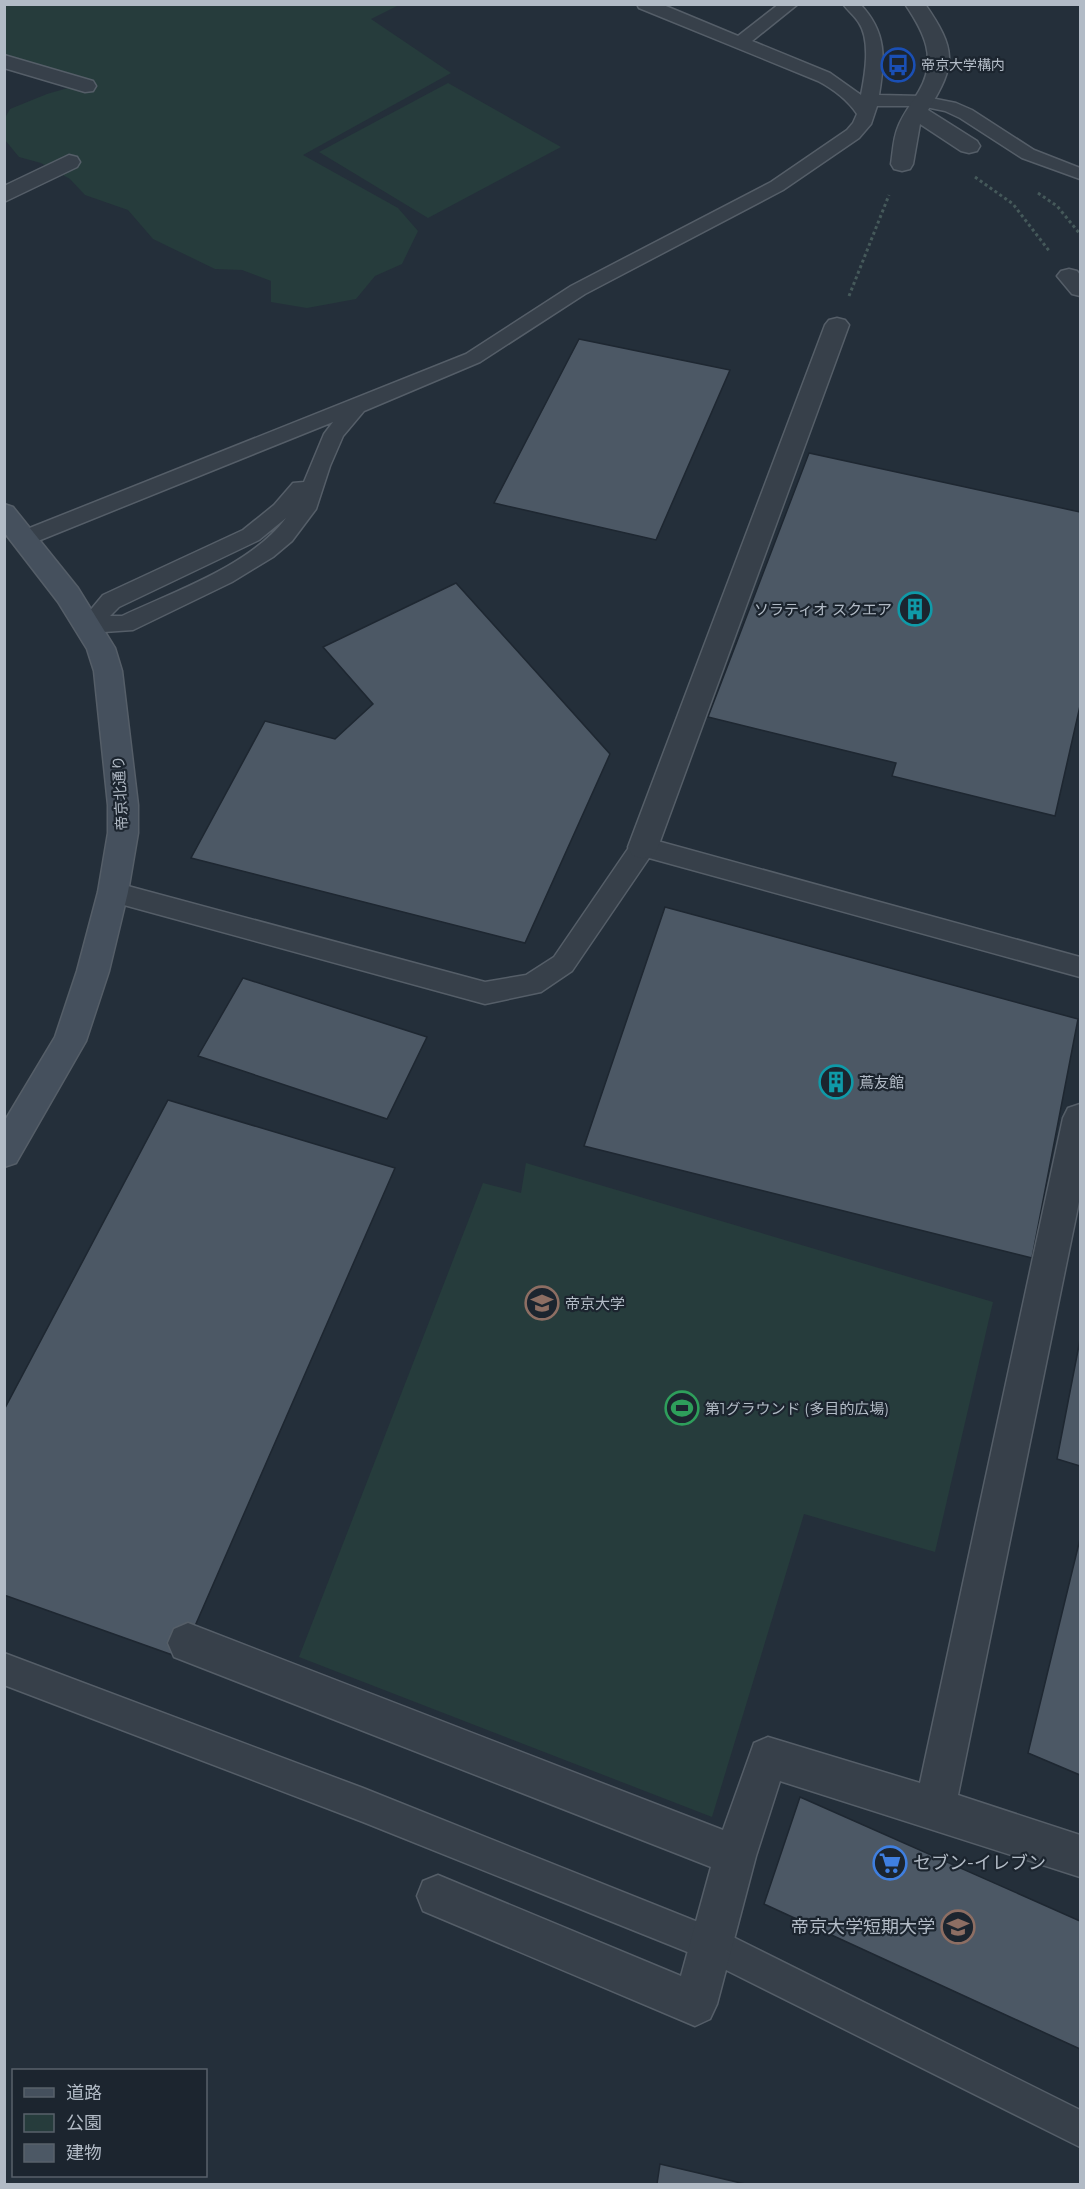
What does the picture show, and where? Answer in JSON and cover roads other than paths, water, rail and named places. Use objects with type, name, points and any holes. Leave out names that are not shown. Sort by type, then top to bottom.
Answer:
[{"type":"street","points":[[902,164],[915,115],[936,78],[940,47],[926,19],[915,4]]},
{"type":"street","points":[[4,61],[85,86]]},
{"type":"street","points":[[915,115],[969,146]]},
{"type":"street","points":[[915,115],[952,160]]},
{"type":"street","points":[[4,195],[69,162]]},
{"type":"street","points":[[643,847],[837,325]]},
{"type":"street","name":"帝京北通り","points":[[4,513],[26,538],[89,625],[101,648],[108,671],[123,805],[123,833],[113,892],[93,971],[70,1041],[4,1153]]},
{"type":"street","points":[[935,1808],[1080,1118]]},
{"type":"street","points":[[188,1643],[735,1856]]},
{"type":"street","points":[[438,1896],[695,2004],[735,1856],[768,1757],[935,1808],[1080,1856]]},
{"type":"lane","points":[[645,4],[824,77],[843,87],[864,104],[915,115],[958,110],[1028,154],[1080,174]]},
{"type":"lane","points":[[740,42],[790,4]]},
{"type":"lane","points":[[26,538],[473,358],[578,290],[777,186],[853,134],[862,125],[864,104],[874,66],[874,46],[869,25],[851,4]]},
{"type":"lane","points":[[89,625],[125,624],[224,577],[265,552],[284,536],[308,504],[319,466],[334,434],[357,406]]},
{"type":"lane","points":[[113,892],[485,993],[532,984],[563,964],[643,847],[1080,967]]},
{"type":"lane","points":[[4,1669],[363,1805],[711,1944],[1080,2129]]},
{"type":"place","name":"帝京大学構内","points":[[898,65]]},
{"type":"place","name":"ソラティオ スクエア","points":[[915,609]]},
{"type":"place","name":"蔦友館","points":[[836,1082]]},
{"type":"place","name":"帝京大学","points":[[542,1303]]},
{"type":"place","name":"第1グラウンド (多目的広場)","points":[[682,1408]]},
{"type":"place","name":"セブン-イレブン","points":[[890,1863]]},
{"type":"place","name":"帝京大学短期大学","points":[[958,1927]]}]
